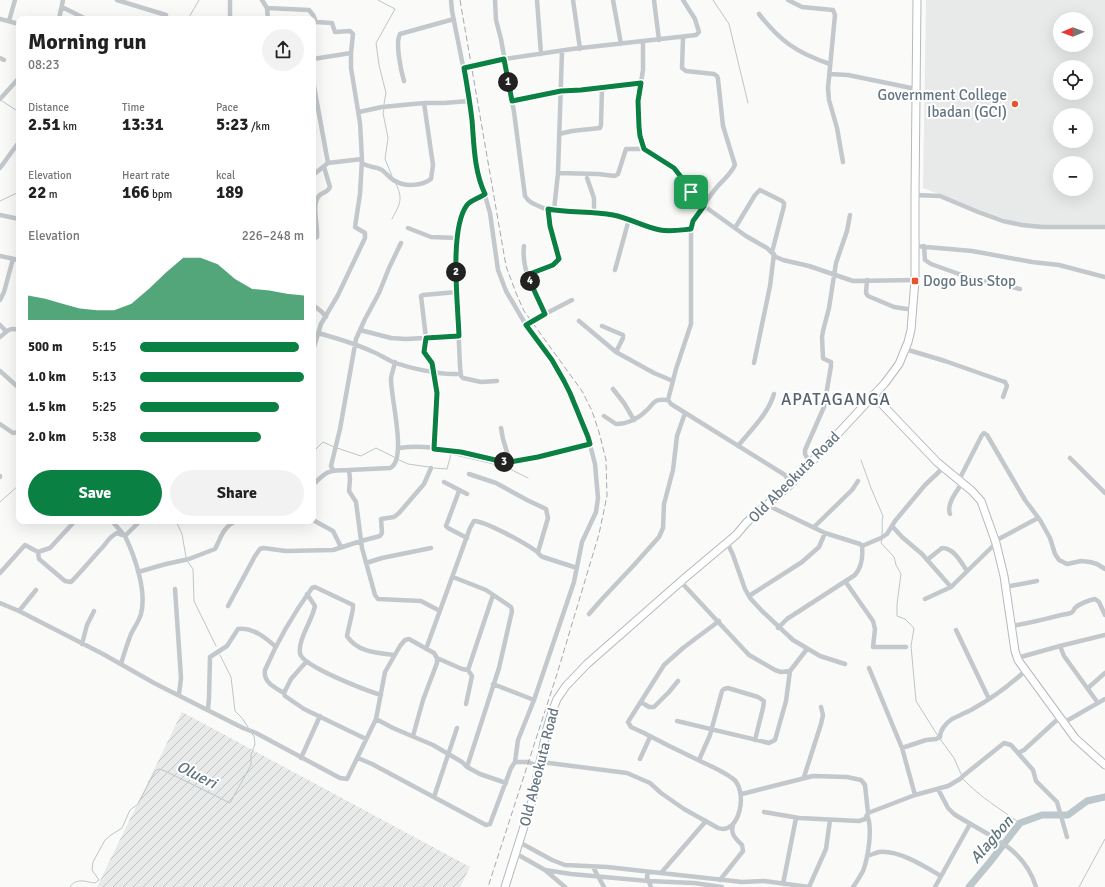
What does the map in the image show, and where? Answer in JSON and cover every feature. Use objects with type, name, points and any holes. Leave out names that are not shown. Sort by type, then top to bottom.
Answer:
[{"type":"main road","name":"Old Abeokuta Road","points":[[505,887],[532,801],[547,728],[557,699],[566,686],[587,664],[791,484],[874,394],[899,364],[911,330],[914,310],[917,0]]},
{"type":"main road","points":[[874,394],[913,434],[937,462],[981,501],[995,542],[1005,587],[1017,658],[1075,738],[1105,765]]},
{"type":"street","points":[[9,21],[15,0]]},
{"type":"street","points":[[60,16],[63,0]]},
{"type":"street","points":[[117,0],[166,15]]},
{"type":"street","points":[[230,0],[230,16]]},
{"type":"street","points":[[262,0],[267,8],[268,16]]},
{"type":"street","points":[[358,758],[486,825],[490,824],[511,768],[515,762],[518,740],[534,700],[574,582],[582,542],[596,512],[598,498],[595,464],[590,444],[570,393],[552,360],[526,325],[506,291],[498,270],[494,234],[478,171],[464,68],[451,0]]},
{"type":"street","points":[[495,0],[495,15],[512,101],[523,172],[525,196],[528,200],[548,209],[574,212],[594,212],[629,219],[658,229],[669,231],[691,229]]},
{"type":"street","points":[[537,0],[542,54]]},
{"type":"street","points":[[573,0],[580,48]]},
{"type":"street","points":[[613,0],[621,44]]},
{"type":"street","points":[[654,0],[659,40]]},
{"type":"street","points":[[464,68],[504,59],[580,48],[683,38],[696,35],[699,32],[695,19],[683,0]]},
{"type":"street","points":[[788,0],[802,7],[833,10],[834,15],[828,88],[829,100],[837,128],[843,162]]},
{"type":"street","points":[[62,7],[80,16]]},
{"type":"street","points":[[267,8],[309,10],[313,16]]},
{"type":"street","points":[[759,14],[791,46],[812,58],[830,64]]},
{"type":"street","points":[[0,19],[16,23]]},
{"type":"street","points":[[404,81],[398,47],[398,37],[400,34],[454,19]]},
{"type":"street","points":[[316,22],[332,23],[335,32],[352,32],[353,36],[351,68],[359,112],[362,161],[360,194],[355,227],[365,233],[365,238],[316,339]]},
{"type":"street","points":[[668,400],[691,324],[691,229],[693,221],[718,186],[730,175],[735,165],[723,126],[717,76],[714,74],[686,71],[682,68],[683,38]]},
{"type":"street","points":[[643,42],[643,70],[638,101],[640,136],[644,149]]},
{"type":"street","points":[[554,210],[558,173],[562,51]]},
{"type":"street","points":[[316,59],[351,53]]},
{"type":"street","points":[[829,74],[848,75],[916,89]]},
{"type":"street","points":[[0,99],[16,81]]},
{"type":"street","points":[[512,101],[561,91],[641,83]]},
{"type":"street","points":[[559,134],[600,128],[602,87]]},
{"type":"street","points":[[316,100],[330,187],[327,191],[319,195],[316,203],[316,219],[318,229],[316,238]]},
{"type":"street","points":[[359,112],[384,107],[424,103],[444,104],[469,101]]},
{"type":"street","points":[[362,161],[368,167],[380,169],[390,178],[401,184],[418,184],[427,182],[431,179],[433,165],[424,103]]},
{"type":"street","points":[[0,168],[16,146]]},
{"type":"street","points":[[558,173],[615,176],[618,174],[626,149],[644,149],[674,168],[704,206],[783,260],[809,266],[859,282],[867,280],[915,280]]},
{"type":"street","points":[[316,173],[326,165],[362,161]]},
{"type":"street","points":[[587,178],[594,198],[594,212]]},
{"type":"street","points":[[735,228],[755,195],[760,190],[782,200],[784,203],[773,253],[770,286],[754,363]]},
{"type":"street","points":[[485,194],[467,205],[461,220],[457,238],[457,292],[461,376],[463,378],[481,382],[497,381]]},
{"type":"street","points":[[915,195],[940,196],[1003,221],[1022,225],[1042,227],[1105,227]]},
{"type":"street","points":[[527,275],[553,265],[559,259],[550,226],[548,209]]},
{"type":"street","points":[[0,215],[16,218]]},
{"type":"street","points":[[810,463],[805,450],[823,411],[830,381],[831,362],[824,360],[823,358],[822,337],[835,275],[836,263],[847,231],[850,216]]},
{"type":"street","points":[[615,270],[629,219]]},
{"type":"street","points":[[408,228],[431,237],[457,238]]},
{"type":"street","points":[[333,470],[331,466],[340,429],[355,344],[360,330],[379,293],[401,243]]},
{"type":"street","points":[[524,246],[523,257],[527,275],[545,314]]},
{"type":"street","points":[[915,246],[978,252],[1032,262],[1059,265],[1105,277]]},
{"type":"street","points":[[924,246],[925,260],[931,264],[970,278],[1020,289]]},
{"type":"street","points":[[0,256],[16,258]]},
{"type":"street","points":[[0,300],[16,261]]},
{"type":"street","points":[[867,280],[866,293],[868,296],[894,307],[914,310]]},
{"type":"street","points":[[434,449],[437,393],[432,362],[424,352],[426,338],[421,296],[423,294],[457,292]]},
{"type":"street","points":[[526,325],[572,300]]},
{"type":"street","points":[[316,307],[326,317]]},
{"type":"street","points":[[578,321],[616,352],[654,373],[673,381]]},
{"type":"street","points":[[0,325],[6,331]]},
{"type":"street","points":[[602,326],[623,335],[616,352]]},
{"type":"street","points":[[0,336],[10,329],[16,330]]},
{"type":"street","points":[[360,330],[391,338],[406,339],[459,336]]},
{"type":"street","points":[[318,333],[355,344],[406,366],[434,372],[457,374]]},
{"type":"street","points":[[905,349],[1005,382],[1007,386],[1003,397]]},
{"type":"street","points":[[316,482],[324,475],[333,470],[390,468],[397,462],[399,448],[391,378],[395,362]]},
{"type":"street","points":[[0,371],[16,385]]},
{"type":"street","points":[[613,389],[624,402],[634,420]]},
{"type":"street","points":[[738,446],[761,418],[772,401],[774,394]]},
{"type":"street","points":[[604,416],[616,424],[634,420],[658,400],[668,400],[671,404],[785,476],[791,484]]},
{"type":"street","points":[[589,614],[659,537],[663,528],[664,504],[673,470],[677,436],[685,412]]},
{"type":"street","points":[[0,424],[13,433],[16,432]]},
{"type":"street","points":[[501,428],[510,462]]},
{"type":"street","points":[[950,514],[948,509],[960,481],[982,435],[987,435],[1025,500],[1050,538],[1055,554],[1059,560],[1067,564],[1076,561],[1090,562],[1105,569]]},
{"type":"street","points":[[399,448],[434,449],[461,452],[510,462],[538,457],[590,444]]},
{"type":"street","points":[[1070,458],[1105,493]]},
{"type":"street","points":[[862,546],[887,534],[925,485],[943,466]]},
{"type":"street","points":[[228,606],[260,549],[292,551],[333,550],[380,536],[382,533],[381,519],[394,517],[399,513],[424,484],[430,468]]},
{"type":"street","points":[[349,470],[350,491],[356,502],[361,541],[375,595],[378,599],[421,601],[440,611]]},
{"type":"street","points":[[469,474],[496,482],[526,500],[546,509],[548,518],[538,552]]},
{"type":"street","points":[[814,528],[852,490],[858,481]]},
{"type":"street","points":[[444,482],[467,494]]},
{"type":"street","points":[[459,491],[446,526],[467,538]]},
{"type":"street","points":[[768,505],[825,533],[860,544],[862,546]]},
{"type":"street","points":[[926,599],[951,587],[995,542],[1038,518]]},
{"type":"street","points":[[426,649],[473,522],[475,521],[496,529],[538,552],[540,556],[577,568]]},
{"type":"street","points":[[316,522],[333,531],[341,547]]},
{"type":"street","points":[[0,573],[24,545],[38,552],[50,548],[72,524]]},
{"type":"street","points":[[114,524],[124,536],[130,547],[138,572],[142,606],[140,616],[127,643],[121,664]]},
{"type":"street","points":[[124,536],[137,524]]},
{"type":"street","points":[[138,572],[187,560],[215,550],[225,528],[231,524]]},
{"type":"street","points":[[892,526],[928,560],[951,587]]},
{"type":"street","points":[[38,552],[39,559],[64,581],[71,582],[90,559],[100,551],[108,538],[117,533],[124,536]]},
{"type":"street","points":[[749,596],[802,562],[819,547],[825,533]]},
{"type":"street","points":[[727,542],[749,596],[778,628],[793,640],[820,656],[845,664]]},
{"type":"street","points":[[778,628],[788,619],[859,570],[863,552],[862,546]]},
{"type":"street","points":[[366,563],[382,558],[431,548]]},
{"type":"street","points":[[928,560],[942,548],[945,548],[956,555],[967,571]]},
{"type":"street","points":[[453,577],[481,588],[511,607],[512,611],[499,668],[467,767]]},
{"type":"street","points":[[845,581],[873,622],[875,629],[873,647],[906,647]]},
{"type":"street","points":[[1005,587],[1037,581]]},
{"type":"street","points":[[681,582],[719,621],[749,655],[775,670],[781,672],[790,671]]},
{"type":"street","points":[[366,739],[294,703],[284,696],[284,693],[270,684],[265,677],[265,670],[276,646],[307,594],[313,587],[319,588],[353,605],[354,609],[347,636],[350,640],[373,653],[394,656]]},
{"type":"street","points":[[175,589],[181,678],[179,694]]},
{"type":"street","points":[[19,612],[36,590]]},
{"type":"street","points":[[307,594],[315,606],[309,626],[302,641],[300,651],[301,658],[334,677],[381,695]]},
{"type":"street","points":[[468,670],[493,595]]},
{"type":"street","points":[[1011,626],[1030,624],[1051,617],[1071,613],[1074,612],[1075,608],[1089,600],[1095,599],[1099,602],[1105,615]]},
{"type":"street","points":[[0,604],[82,644],[148,680],[179,694],[243,728],[256,733],[345,780],[348,779],[376,719],[385,672],[402,642],[407,640],[414,641],[434,653],[437,658],[462,669],[468,670],[472,676],[466,704]]},
{"type":"street","points":[[82,644],[87,625],[94,611]]},
{"type":"street","points":[[719,621],[683,648],[664,665],[628,722],[631,727],[734,778],[742,794],[741,807],[732,831],[735,838],[742,845],[743,852],[720,880]]},
{"type":"street","points":[[208,709],[210,656],[227,646],[240,629],[264,636],[276,646]]},
{"type":"street","points":[[956,630],[989,699]]},
{"type":"street","points":[[1017,658],[1105,635]]},
{"type":"street","points":[[1060,646],[1064,656],[1098,703]]},
{"type":"street","points":[[677,721],[769,743],[775,740],[786,701],[790,671],[808,649]]},
{"type":"street","points":[[413,736],[423,700],[437,663],[437,658]]},
{"type":"street","points":[[284,693],[291,679],[306,662]]},
{"type":"street","points":[[869,668],[902,748],[915,795]]},
{"type":"street","points":[[902,748],[940,737],[941,731],[952,719],[989,699],[1012,683],[1025,671]]},
{"type":"street","points":[[1088,688],[1105,673]]},
{"type":"street","points":[[641,702],[649,707],[654,707],[678,681]]},
{"type":"street","points":[[493,684],[534,700]]},
{"type":"street","points":[[699,760],[712,729],[722,691],[724,689],[728,688],[758,697],[764,701],[755,740]]},
{"type":"street","points":[[1018,753],[1024,750],[1061,720],[1105,699]]},
{"type":"street","points":[[804,777],[821,724],[823,715],[821,707]]},
{"type":"street","points":[[301,758],[320,716]]},
{"type":"street","points":[[376,719],[393,728],[434,745],[480,774],[506,783]]},
{"type":"street","points":[[434,797],[457,728]]},
{"type":"street","points":[[640,759],[650,737]]},
{"type":"street","points":[[764,812],[796,818],[859,821],[865,819],[868,814],[915,795],[948,786],[960,779],[1004,743],[1011,745],[1034,770],[1038,783],[1057,802],[1067,837]]},
{"type":"street","points":[[515,762],[528,762],[626,774],[650,783],[671,800],[721,829],[726,829],[733,825]]},
{"type":"street","points":[[742,794],[804,777],[827,776],[861,780],[865,785],[870,829],[867,856],[863,870],[853,887]]},
{"type":"street","points":[[938,789],[948,808],[954,814],[1008,846],[1019,856],[1027,868],[1036,887]]},
{"type":"street","points":[[783,884],[796,818]]},
{"type":"street","points":[[519,842],[559,863],[720,880],[742,885],[764,881],[809,887],[826,849],[830,820]]},
{"type":"street","points":[[661,873],[706,821]]},
{"type":"street","points":[[935,887],[970,824]]},
{"type":"street","points":[[867,856],[877,852],[900,856],[911,860],[941,876]]},
{"type":"street","points":[[516,853],[545,870],[565,887]]},
{"type":"street","points":[[593,867],[604,887]]},
{"type":"street","points":[[545,870],[570,874],[648,881],[694,883],[722,887]]},
{"type":"street","points":[[648,872],[648,881],[651,887]]},
{"type":"street","points":[[763,887],[764,881]]},
{"type":"shaded area","name":"Government College Ibadan (GCI)","points":[[926,0],[1105,0],[1105,226],[1028,225],[988,214],[923,188]]},
{"type":"shaded area","points":[[182,712],[470,867],[460,887],[97,887]]},
{"type":"waterway","name":"Olueri","points":[[190,16],[199,0]]},
{"type":"waterway","points":[[378,0],[395,9],[376,43],[379,65],[386,93],[384,104]]},
{"type":"waterway","points":[[713,0],[729,24],[748,103]]},
{"type":"waterway","points":[[2,101],[16,110]]},
{"type":"waterway","points":[[384,109],[383,113],[388,138],[385,159],[392,176]]},
{"type":"waterway","points":[[392,219],[400,202],[400,194],[396,184]]},
{"type":"waterway","points":[[0,201],[16,193]]},
{"type":"waterway","points":[[316,449],[323,442],[334,447]]},
{"type":"waterway","points":[[337,448],[361,456],[376,448],[394,457]]},
{"type":"waterway","points":[[434,468],[447,469],[451,454],[506,467],[528,478]]},
{"type":"waterway","points":[[397,459],[408,464],[429,467]]},
{"type":"waterway","points":[[861,460],[883,516],[882,535]]},
{"type":"waterway","points":[[0,502],[16,488]]},
{"type":"waterway","name":"Olueri","points":[[177,524],[182,534],[186,557]]},
{"type":"waterway","points":[[882,540],[881,543],[894,557],[901,574],[897,616],[905,619],[914,628],[911,646],[916,701],[938,736]]},
{"type":"waterway","name":"Olueri","points":[[188,562],[193,569],[194,601],[216,646]]},
{"type":"waterway","name":"Olueri","points":[[220,655],[231,677],[235,711],[248,727]]},
{"type":"waterway","name":"Olueri","points":[[70,887],[78,881],[95,883],[99,880],[92,870],[93,862],[105,840],[122,828],[130,810],[138,804],[155,771],[159,769],[165,771],[230,803],[251,765],[251,755],[255,744],[254,736],[252,734]]},
{"type":"waterway","points":[[940,739],[954,758],[961,774]]},
{"type":"waterway","points":[[963,779],[983,797],[1020,823]]},
{"type":"waterway","name":"Alagbon","points":[[969,887],[1020,823],[1042,815],[1068,815],[1087,801],[1105,797]]},
{"type":"waterway","points":[[1079,887],[1105,839]]},
{"type":"railway","points":[[460,0],[506,266],[524,311],[582,391],[592,411],[606,460],[607,496],[599,534],[557,674],[488,887]]},
{"type":"place","name":"Government College Ibadan (GCI)","points":[[1015,104]]},
{"type":"place","name":"Dogo Bus Stop","points":[[915,281]]},
{"type":"district","name":"APATAGANGA","points":[[836,399]]},
{"type":"route","points":[[504,59],[512,101],[561,91],[641,83],[638,101],[639,127],[644,149],[646,152],[674,168],[691,192],[704,206],[693,221],[691,229],[669,231],[614,215],[548,209],[550,226],[559,259],[553,265],[527,275],[545,314],[526,325],[552,360],[570,393],[590,444],[538,457],[510,462],[474,456],[461,452],[434,449],[437,393],[432,363],[424,352],[426,338],[459,336],[456,280],[457,238],[461,220],[467,205],[485,194],[478,171],[473,141],[472,120],[464,68],[504,59]]}]
